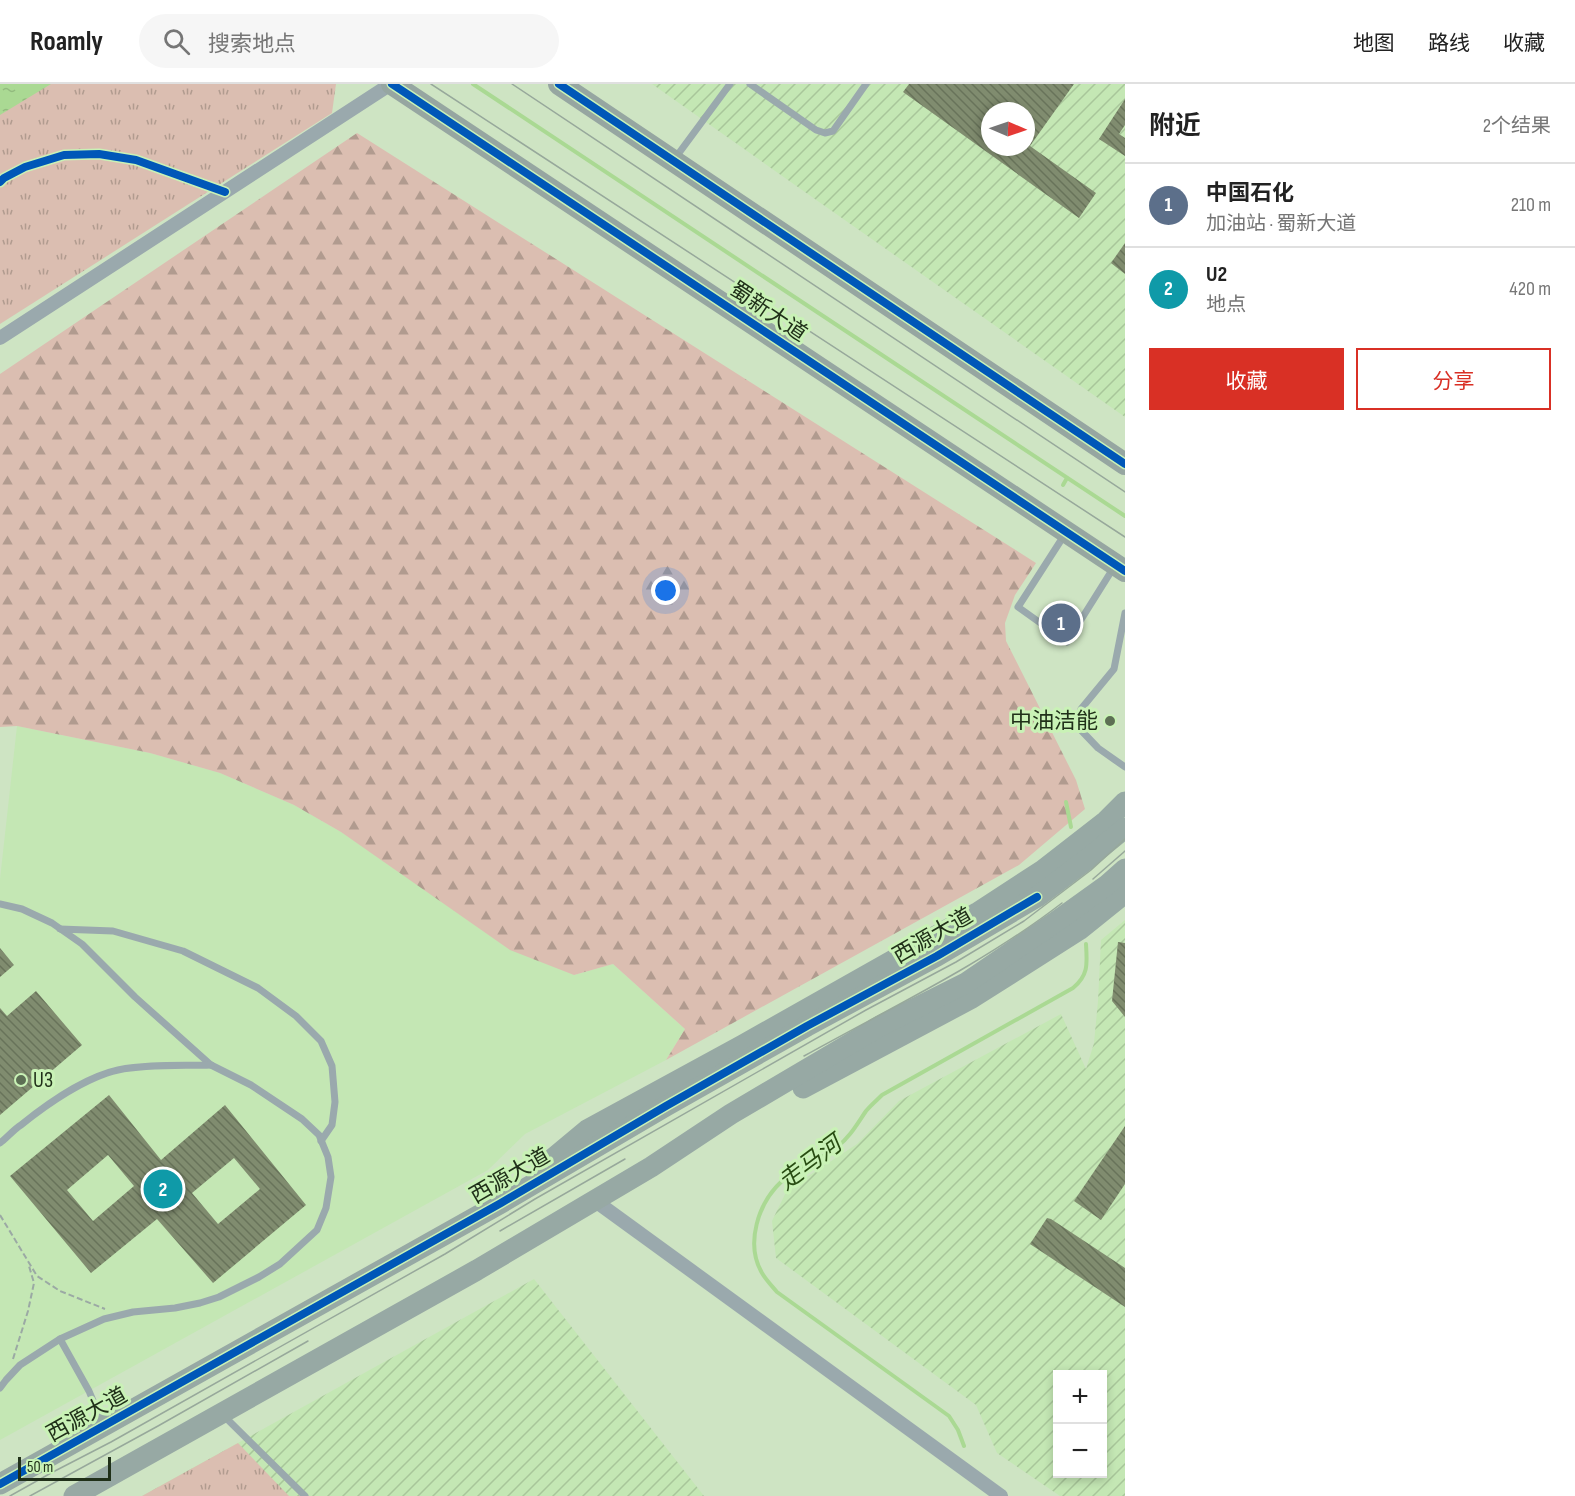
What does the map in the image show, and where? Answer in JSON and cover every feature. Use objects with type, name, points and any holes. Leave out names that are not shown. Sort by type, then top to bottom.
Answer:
[{"type":"highway","name":"蜀新大道","points":[[391,84],[1120,568]]},
{"type":"highway","points":[[560,84],[1125,464]]},
{"type":"main road","points":[[501,1203],[587,1130],[977,913],[1043,870],[1106,821],[1125,802]]},
{"type":"main road","name":"西源大道","points":[[0,1484],[501,1203],[807,1026],[937,956],[1037,897],[1125,828]]},
{"type":"main road","points":[[651,1167],[731,1114],[880,1026],[966,983],[1107,885],[1125,869]]},
{"type":"main road","points":[[74,1496],[477,1270],[651,1167],[972,998],[1079,930],[1125,893]]},
{"type":"street","points":[[0,338],[391,84]]},
{"type":"street","points":[[594,1200],[1000,1496]]},
{"type":"lane","points":[[673,161],[730,84]]},
{"type":"lane","points":[[750,84],[816,130],[825,133],[833,130],[866,84]]},
{"type":"lane","points":[[1067,532],[1018,607],[1067,642],[1120,568]]},
{"type":"lane","points":[[1125,613],[1114,669],[1081,709],[1077,726],[1098,748],[1125,766]]},
{"type":"lane","points":[[0,904],[22,909],[52,923],[82,944],[135,997],[211,1065],[250,1085],[302,1119],[319,1135],[328,1156],[331,1177],[326,1208],[317,1230],[280,1264],[219,1297],[175,1308],[133,1312],[104,1319],[60,1339],[20,1365],[0,1388]]},
{"type":"lane","points":[[60,929],[113,931],[183,951],[258,988],[296,1016],[321,1041],[332,1066],[335,1102],[332,1125],[321,1141]]},
{"type":"lane","points":[[0,1143],[19,1126],[57,1099],[97,1077],[118,1070],[211,1065]]},
{"type":"lane","points":[[60,1339],[89,1391],[104,1426]]},
{"type":"lane","points":[[222,1413],[305,1496]]},
{"type":"path","points":[[0,1215],[37,1276],[60,1291],[123,1315]]},
{"type":"path","points":[[6,1380],[28,1311],[34,1283],[29,1263]]},
{"type":"shaded area","points":[[652,84],[1125,84],[1125,417]]},
{"type":"shaded area","points":[[17,726],[150,753],[220,773],[294,805],[574,975],[613,964],[685,1029],[666,1060],[525,1134],[488,1170],[0,1440],[0,879]]},
{"type":"shaded area","points":[[1125,920],[1125,1496],[1060,1496],[997,1453],[976,1405],[776,1258],[772,1221],[787,1190],[857,1144],[899,1101],[1061,1014],[1086,1069],[1094,1043],[1101,940]]},
{"type":"shaded area","points":[[534,1279],[704,1496],[142,1496]]},
{"type":"green space","points":[[0,84],[336,84],[332,113],[0,324]]},
{"type":"green space","points":[[357,133],[1036,563],[1015,595],[1005,623],[1006,641],[1076,780],[1085,809],[1019,865],[666,1060],[685,1029],[613,964],[574,975],[510,950],[341,832],[294,805],[220,773],[150,753],[17,726],[0,727],[0,374]]},
{"type":"green space","points":[[238,1443],[289,1496],[142,1496]]},
{"type":"water","points":[[0,84],[51,84],[0,115]]},
{"type":"building","points":[[909,84],[1074,84],[1035,139],[1035,102],[981,102],[981,148],[903,92]]},
{"type":"building","points":[[1125,99],[1125,125],[1119,134],[1125,138],[1125,156],[1099,139]]},
{"type":"building","points":[[1035,150],[1096,193],[1079,218],[992,156],[1035,156]]},
{"type":"building","points":[[1125,243],[1125,274],[1111,263]]},
{"type":"building","points":[[1118,942],[1125,943],[1125,1017],[1112,1001]]},
{"type":"building","points":[[0,948],[14,965],[0,977]]},
{"type":"building","name":"U3","points":[[36,991],[82,1045],[0,1115],[0,1008],[7,1016]]},
{"type":"building","points":[[109,1095],[161,1160],[225,1105],[306,1205],[213,1283],[157,1219],[91,1273],[10,1176]],"holes":[[[108,1155],[134,1186],[93,1221],[67,1190]],[[234,1158],[260,1189],[218,1224],[192,1193]]]},
{"type":"building","points":[[1125,1126],[1125,1184],[1101,1220],[1074,1201]]},
{"type":"building","points":[[1047,1218],[1125,1268],[1125,1307],[1030,1244]]},
{"type":"waterway","points":[[473,84],[1125,516]]},
{"type":"waterway","name":"走马河","points":[[1063,485],[1067,478]]},
{"type":"waterway","name":"走马河","points":[[1066,802],[1071,827]]},
{"type":"waterway","name":"走马河","points":[[964,1446],[949,1416],[777,1292],[764,1276],[757,1262],[755,1249],[757,1224],[766,1201],[782,1181],[842,1143],[866,1111],[882,1095],[1073,988],[1082,978],[1087,963],[1086,944]]},
{"type":"tram line","points":[[431,84],[1125,537]]},
{"type":"tram line","points":[[512,84],[1125,492]]},
{"type":"tram line","points":[[10,1496],[111,1442],[445,1254],[535,1199],[866,1010],[956,962],[1024,921],[1091,870],[1125,839]]},
{"type":"tram line","points":[[1093,879],[1125,851]]},
{"type":"tram line","points":[[804,1056],[969,965],[1001,946],[1062,903]]},
{"type":"tram line","points":[[500,1231],[625,1159]]},
{"type":"tram line","points":[[30,1496],[308,1341]]},
{"type":"cycle path","points":[[392,84],[1125,571]]},
{"type":"cycle path","points":[[559,84],[1125,464]]},
{"type":"cycle path","points":[[0,182],[25,167],[64,155],[99,154],[136,160],[225,192]]},
{"type":"cycle path","points":[[0,1484],[501,1203],[666,1106],[937,956],[1037,897]]},
{"type":"place","name":"中国石化","points":[[1061,623]]},
{"type":"place","name":"中油洁能","points":[[1110,721]]},
{"type":"place","name":"U3","points":[[21,1080]]},
{"type":"place","name":"U2","points":[[163,1189]]}]
